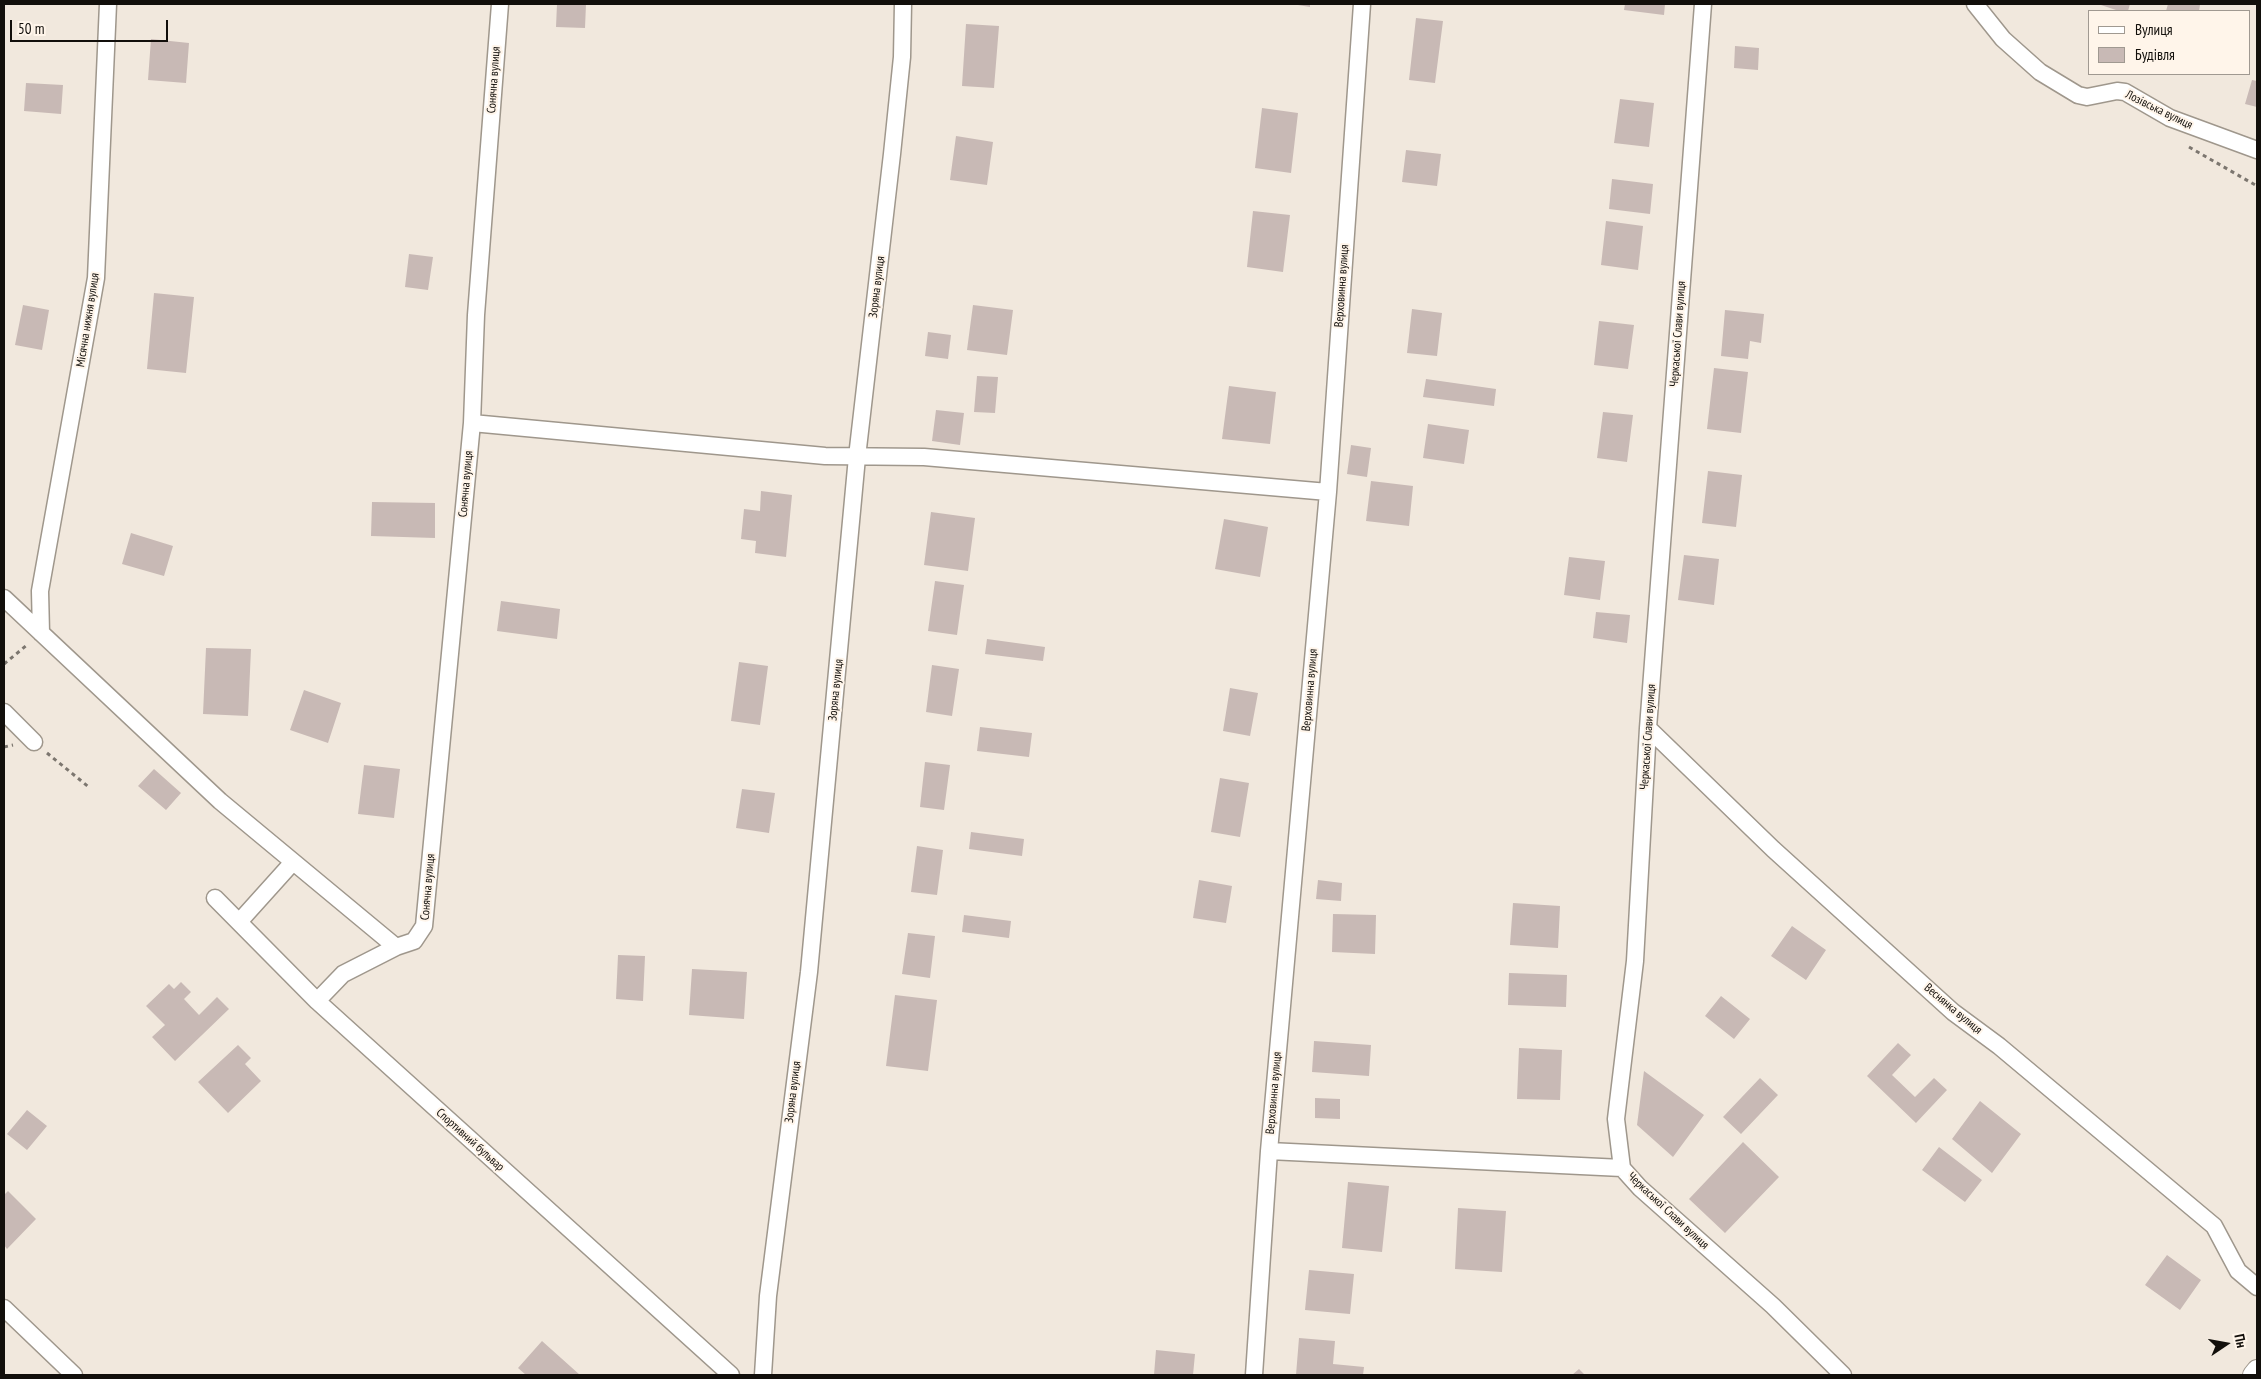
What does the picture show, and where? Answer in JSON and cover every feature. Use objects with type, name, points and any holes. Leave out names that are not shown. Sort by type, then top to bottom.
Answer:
[{"type":"street","name":"Місячна нижня вулиця","points":[[41,633],[40,591],[96,278],[108,4]]},
{"type":"street","name":"Сонячна вулиця","points":[[317,1002],[343,974],[396,947],[414,941],[424,926],[472,423],[476,315],[500,4]]},
{"type":"street","name":"Зоряна вулиця","points":[[763,1375],[768,1296],[808,972],[857,457],[899,86],[903,4]]},
{"type":"street","name":"Верховинна вулиця","points":[[1254,1375],[1269,1151],[1328,492],[1362,4]]},
{"type":"street","name":"Черкаської Слави вулиця","points":[[1703,4],[1648,728],[1635,961],[1616,1119],[1622,1168],[1640,1188],[1773,1306],[1843,1375]]},
{"type":"street","name":"Лозівська вулиця","points":[[1975,4],[2003,39],[2033,66],[2078,95],[2087,97],[2117,91],[2125,92],[2170,118],[2257,150]]},
{"type":"street","points":[[472,423],[825,456],[924,458],[1328,492]]},
{"type":"street","points":[[4,598],[220,800],[396,947]]},
{"type":"street","points":[[4,712],[34,742]]},
{"type":"street","name":"Веснянка вулиця","points":[[1648,728],[1773,850],[1953,1012],[1999,1046],[2214,1226],[2238,1271],[2257,1287]]},
{"type":"street","points":[[239,922],[293,862]]},
{"type":"street","name":"Спортивний бульвар","points":[[214,898],[317,1002],[730,1375]]},
{"type":"street","points":[[1269,1151],[1622,1168]]},
{"type":"street","points":[[4,1308],[74,1375]]},
{"type":"street","points":[[2253,1375],[2257,1370]]},
{"type":"path","points":[[4,664],[41,633]]},
{"type":"path","points":[[34,742],[90,788]]},
{"type":"building","points":[[557,4],[586,4],[585,28],[556,27]]},
{"type":"building","points":[[1292,4],[1310,4],[1310,7]]},
{"type":"building","points":[[1625,4],[1665,4],[1664,15],[1624,10]]},
{"type":"building","points":[[2098,4],[2130,4],[2128,10],[2116,10]]},
{"type":"building","points":[[2168,4],[2200,5],[2199,10],[2166,10]]},
{"type":"building","points":[[1416,18],[1443,21],[1435,83],[1409,80]]},
{"type":"building","points":[[966,24],[999,26],[994,88],[962,86]]},
{"type":"building","points":[[151,39],[189,43],[186,83],[148,80]]},
{"type":"building","points":[[1735,46],[1759,48],[1758,70],[1734,68]]},
{"type":"building","points":[[2252,80],[2257,81],[2257,107],[2245,104]]},
{"type":"building","points":[[26,83],[63,85],[61,114],[24,111]]},
{"type":"building","points":[[1620,99],[1654,103],[1649,147],[1614,143]]},
{"type":"building","points":[[1262,108],[1298,113],[1291,173],[1255,168]]},
{"type":"building","points":[[956,136],[993,142],[987,185],[950,180]]},
{"type":"building","points":[[1406,150],[1441,154],[1437,186],[1402,182]]},
{"type":"building","points":[[1612,179],[1653,184],[1650,214],[1609,209]]},
{"type":"building","points":[[1253,211],[1290,215],[1283,272],[1247,267]]},
{"type":"building","points":[[1606,221],[1643,226],[1638,270],[1601,265]]},
{"type":"building","points":[[409,254],[433,257],[428,290],[405,287]]},
{"type":"building","points":[[154,293],[194,297],[186,373],[147,369]]},
{"type":"building","points":[[23,305],[49,310],[42,350],[15,345]]},
{"type":"building","points":[[973,305],[1013,310],[1007,355],[967,350]]},
{"type":"building","points":[[1412,309],[1442,313],[1437,356],[1407,353]]},
{"type":"building","points":[[1725,310],[1764,314],[1761,343],[1750,341],[1748,359],[1721,356]]},
{"type":"building","points":[[1599,321],[1634,325],[1628,369],[1594,365]]},
{"type":"building","points":[[928,332],[951,335],[948,359],[925,356]]},
{"type":"building","points":[[1714,368],[1748,372],[1741,433],[1707,429]]},
{"type":"building","points":[[977,376],[998,377],[995,413],[974,412]]},
{"type":"building","points":[[1426,379],[1496,389],[1494,406],[1423,397]]},
{"type":"building","points":[[1229,386],[1276,392],[1270,444],[1222,439]]},
{"type":"building","points":[[936,410],[964,413],[960,445],[932,441]]},
{"type":"building","points":[[1603,412],[1633,415],[1627,462],[1597,458]]},
{"type":"building","points":[[1428,424],[1469,430],[1464,464],[1423,458]]},
{"type":"building","points":[[1351,445],[1371,448],[1367,477],[1347,474]]},
{"type":"building","points":[[1708,471],[1742,475],[1736,527],[1702,523]]},
{"type":"building","points":[[1371,481],[1413,486],[1409,526],[1366,521]]},
{"type":"building","points":[[761,491],[792,495],[786,557],[755,553],[756,541],[741,539],[744,509],[760,511]]},
{"type":"building","points":[[372,502],[435,503],[435,538],[371,536]]},
{"type":"building","points":[[931,512],[975,518],[968,571],[924,565]]},
{"type":"building","points":[[1224,519],[1268,527],[1260,577],[1215,569]]},
{"type":"building","points":[[131,533],[173,546],[164,576],[122,564]]},
{"type":"building","points":[[1684,555],[1719,559],[1714,605],[1678,600]]},
{"type":"building","points":[[1569,557],[1605,561],[1600,600],[1564,595]]},
{"type":"building","points":[[935,581],[964,585],[957,635],[928,631]]},
{"type":"building","points":[[501,601],[560,609],[557,639],[497,631]]},
{"type":"building","points":[[1596,612],[1630,615],[1627,643],[1593,638]]},
{"type":"building","points":[[987,639],[1045,647],[1043,661],[985,654]]},
{"type":"building","points":[[206,648],[251,649],[248,716],[203,714]]},
{"type":"building","points":[[739,662],[768,666],[760,725],[731,721]]},
{"type":"building","points":[[932,665],[959,669],[952,716],[926,712]]},
{"type":"building","points":[[1230,688],[1258,693],[1250,736],[1223,731]]},
{"type":"building","points":[[304,690],[341,703],[328,743],[290,730]]},
{"type":"building","points":[[980,727],[1032,733],[1029,757],[977,751]]},
{"type":"building","points":[[925,762],[950,765],[944,810],[920,807]]},
{"type":"building","points":[[364,765],[400,769],[394,818],[358,814]]},
{"type":"building","points":[[154,769],[181,793],[166,810],[138,786]]},
{"type":"building","points":[[1220,778],[1249,783],[1240,837],[1211,832]]},
{"type":"building","points":[[742,789],[775,793],[769,833],[736,828]]},
{"type":"building","points":[[971,832],[1024,839],[1022,856],[969,849]]},
{"type":"building","points":[[917,846],[943,850],[937,895],[911,892]]},
{"type":"building","points":[[1199,880],[1232,886],[1226,923],[1193,918]]},
{"type":"building","points":[[1318,880],[1342,883],[1341,901],[1316,899]]},
{"type":"building","points":[[1513,903],[1560,906],[1558,948],[1510,945]]},
{"type":"building","points":[[1333,914],[1376,915],[1375,954],[1332,952]]},
{"type":"building","points":[[964,915],[1011,921],[1009,938],[962,932]]},
{"type":"building","points":[[1792,926],[1826,950],[1806,980],[1771,956]]},
{"type":"building","points":[[908,933],[935,936],[930,978],[902,974]]},
{"type":"building","points":[[618,955],[645,956],[643,1001],[616,999]]},
{"type":"building","points":[[692,969],[747,972],[744,1019],[689,1015]]},
{"type":"building","points":[[1509,973],[1567,975],[1566,1007],[1508,1005]]},
{"type":"building","points":[[181,982],[191,992],[184,999],[199,1015],[217,997],[229,1009],[175,1061],[152,1037],[165,1025],[146,1006],[169,984],[174,989]]},
{"type":"building","points":[[895,995],[937,1000],[928,1071],[886,1066]]},
{"type":"building","points":[[1721,996],[1750,1019],[1734,1039],[1705,1016]]},
{"type":"building","points":[[1314,1041],[1371,1045],[1369,1076],[1312,1072]]},
{"type":"building","points":[[1898,1043],[1911,1055],[1892,1075],[1915,1097],[1934,1078],[1947,1090],[1916,1123],[1867,1076]]},
{"type":"building","points":[[238,1045],[251,1058],[245,1064],[261,1081],[228,1113],[198,1082]]},
{"type":"building","points":[[1519,1048],[1562,1050],[1560,1100],[1517,1099]]},
{"type":"building","points":[[1644,1071],[1704,1115],[1673,1157],[1637,1125]]},
{"type":"building","points":[[1760,1078],[1778,1095],[1741,1134],[1723,1117]]},
{"type":"building","points":[[1315,1098],[1340,1099],[1340,1119],[1315,1118]]},
{"type":"building","points":[[1980,1101],[2021,1134],[1992,1173],[1952,1139]]},
{"type":"building","points":[[27,1110],[47,1126],[27,1150],[7,1134]]},
{"type":"building","points":[[1743,1142],[1779,1177],[1725,1233],[1689,1199]]},
{"type":"building","points":[[1939,1147],[1982,1180],[1965,1202],[1922,1170]]},
{"type":"building","points":[[1348,1182],[1389,1186],[1382,1252],[1342,1248]]},
{"type":"building","points":[[8,1191],[36,1219],[7,1249],[4,1245],[4,1195]]},
{"type":"building","points":[[1458,1208],[1506,1211],[1502,1272],[1455,1269]]},
{"type":"building","points":[[2167,1255],[2201,1280],[2180,1310],[2145,1285]]},
{"type":"building","points":[[1309,1270],[1354,1274],[1350,1314],[1305,1310]]},
{"type":"building","points":[[1299,1338],[1335,1341],[1333,1364],[1364,1367],[1363,1375],[1296,1375]]},
{"type":"building","points":[[542,1341],[580,1375],[526,1375],[518,1368]]},
{"type":"building","points":[[1156,1350],[1195,1354],[1193,1375],[1154,1375]]},
{"type":"building","points":[[1579,1369],[1585,1375],[1572,1375]]}]
